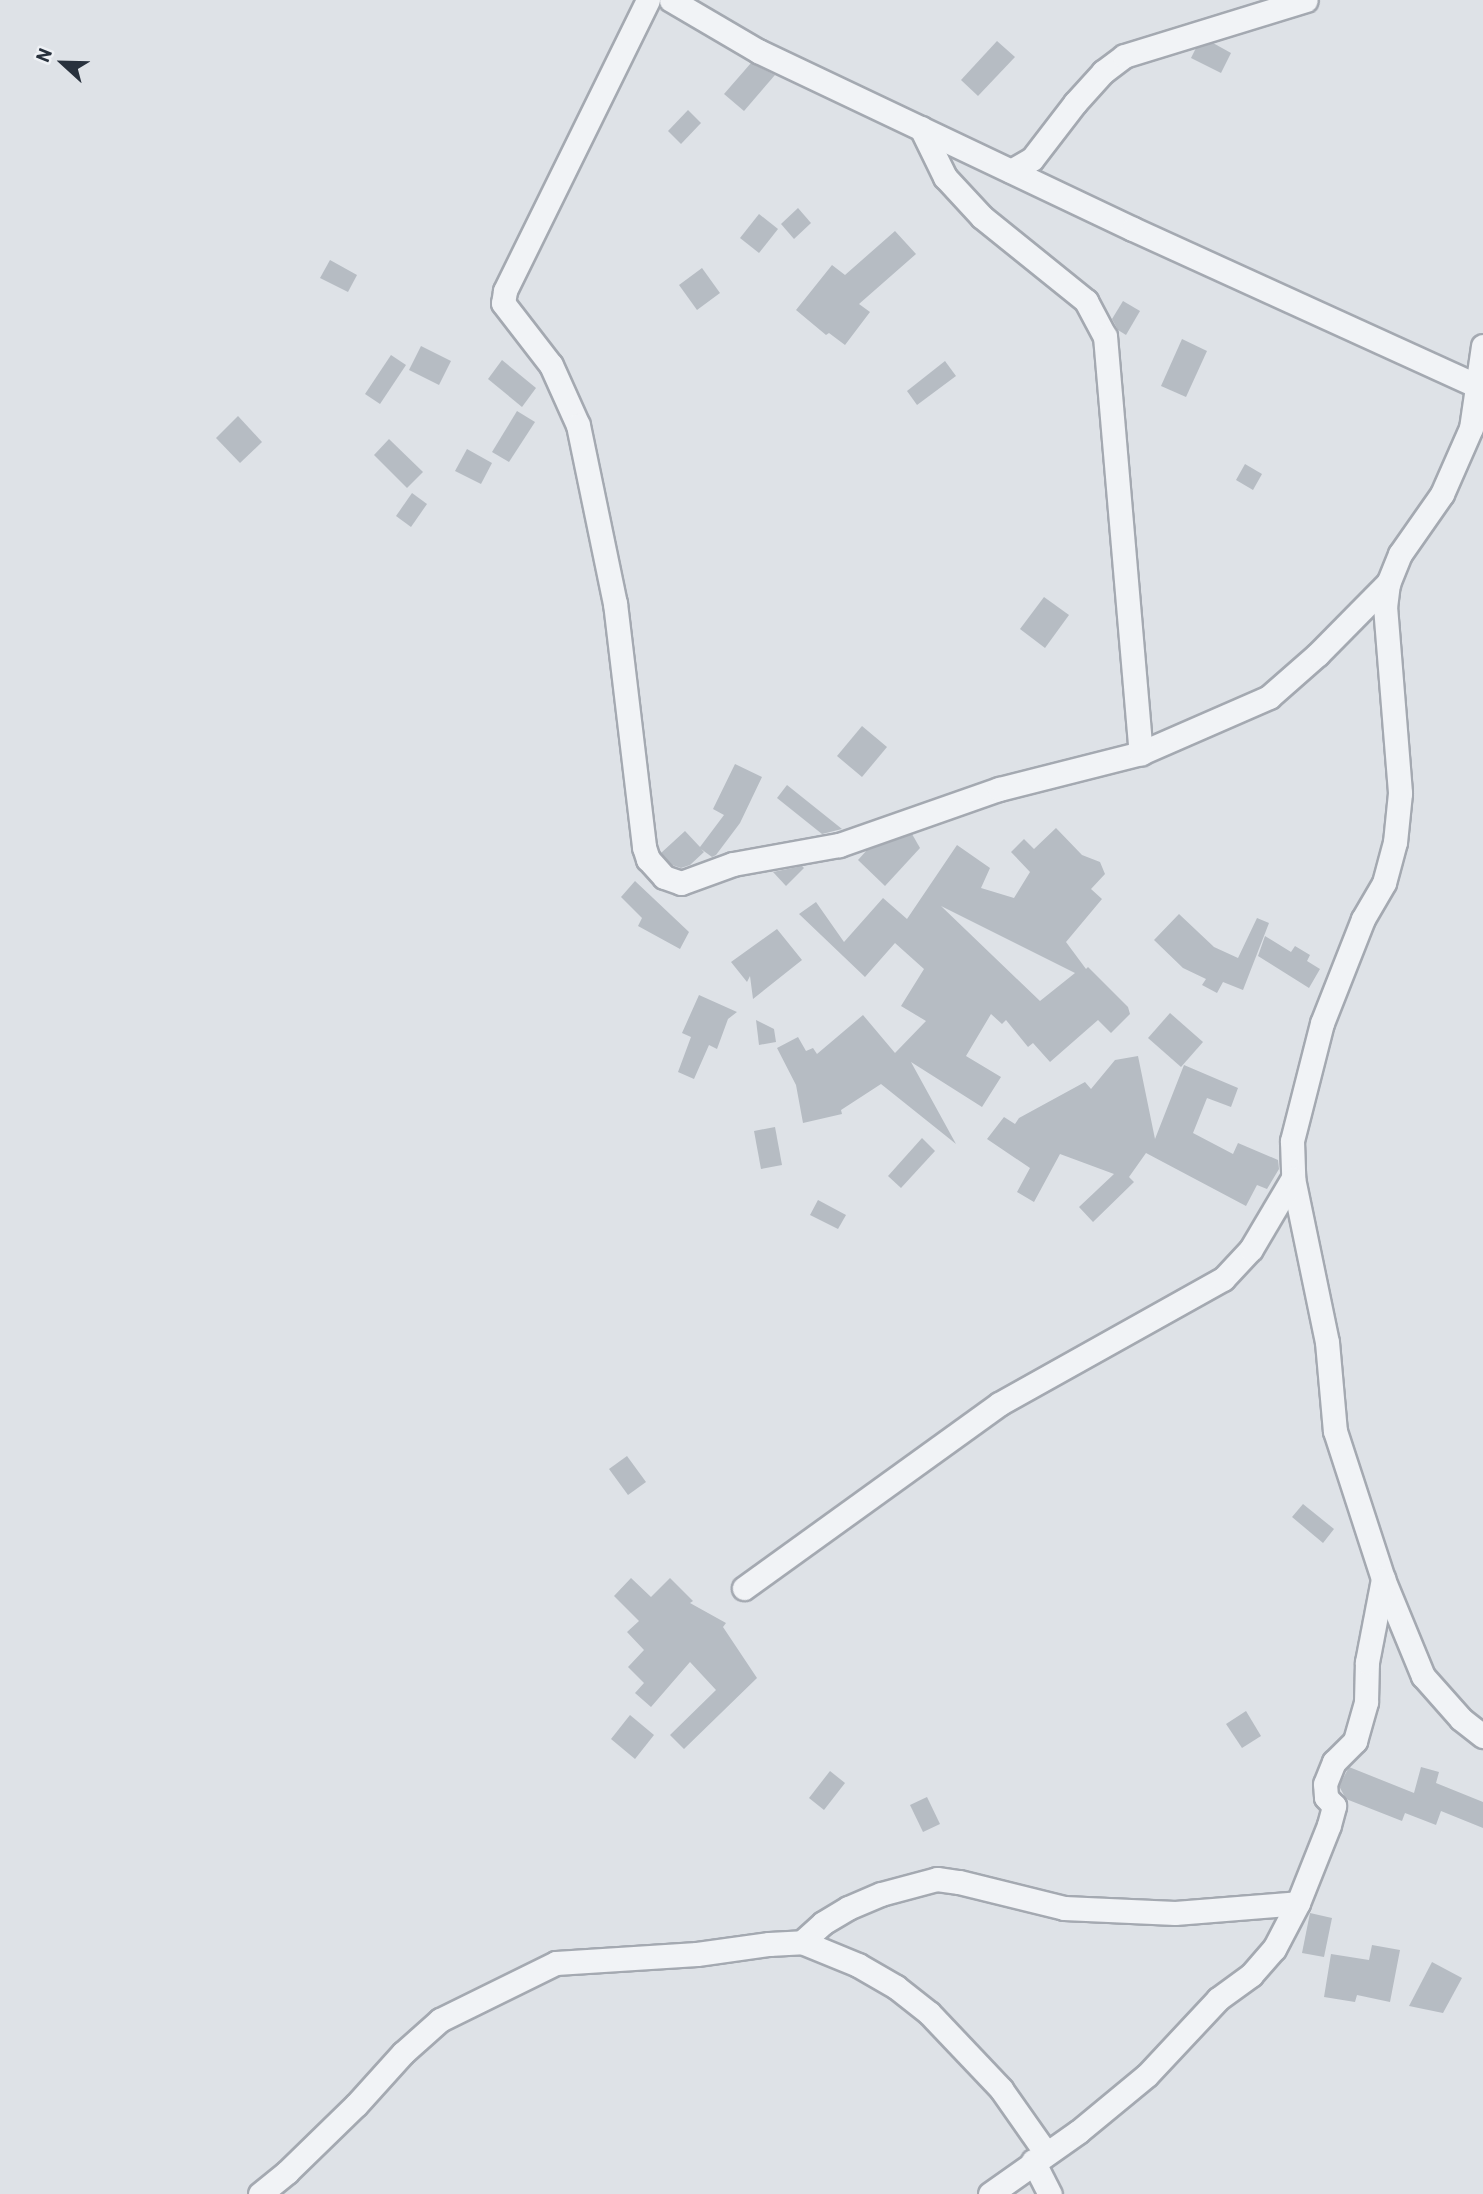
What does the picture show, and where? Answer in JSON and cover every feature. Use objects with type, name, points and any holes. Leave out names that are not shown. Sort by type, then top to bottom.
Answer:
[{"type":"street","points":[[648,0],[505,291],[503,303],[551,365],[578,425],[615,603],[648,859],[663,877],[681,883],[733,864],[839,845],[999,789],[1141,753],[1269,697],[1318,654],[1388,583]]},
{"type":"street","points":[[671,0],[758,51],[1477,386]]},
{"type":"street","points":[[1011,171],[1032,159],[1082,95],[1103,72],[1124,56],[1306,0]]},
{"type":"street","points":[[921,128],[945,177],[982,217],[1086,301],[1105,336],[1141,753]]},
{"type":"street","points":[[1483,346],[1471,428],[1442,494],[1401,554],[1388,583],[1385,606],[1400,793],[1395,842],[1384,883],[1363,919],[1322,1023],[1292,1141],[1293,1178],[1327,1342],[1335,1431],[1383,1579],[1423,1676],[1461,1719],[1483,1736]]},
{"type":"street","points":[[744,1588],[999,1404],[1223,1279],[1251,1249],[1293,1178]]},
{"type":"street","points":[[996,2192],[1039,2157],[1078,2132],[1147,2075],[1218,1999],[1264,1963],[1298,1903],[1334,1807],[1326,1797],[1325,1784],[1340,1753],[1349,1750],[1355,1741],[1366,1702],[1367,1662],[1383,1579]]},
{"type":"street","points":[[802,1942],[823,1923],[848,1908],[881,1894],[937,1879],[1064,1908],[1175,1913],[1298,1903]]},
{"type":"street","points":[[260,2194],[307,2153],[403,2053],[440,2020],[556,1963],[697,1954],[802,1942],[858,1965],[896,1987],[929,2013],[1001,2089],[1039,2157],[1050,2194]]},
{"type":"building","points":[[997,41],[1015,57],[978,96],[961,80]]},
{"type":"building","points":[[1213,43],[1231,53],[1221,73],[1191,58],[1196,48]]},
{"type":"building","points":[[751,63],[775,75],[744,111],[724,94]]},
{"type":"building","points":[[688,110],[701,123],[681,144],[668,131]]},
{"type":"building","points":[[798,208],[811,223],[794,239],[781,224]]},
{"type":"building","points":[[759,214],[778,229],[759,253],[740,238]]},
{"type":"building","points":[[895,231],[916,254],[859,304],[870,312],[845,345],[829,333],[826,335],[796,310],[832,265],[845,275]]},
{"type":"building","points":[[330,260],[357,275],[348,292],[320,278]]},
{"type":"building","points":[[702,268],[720,293],[697,310],[679,285]]},
{"type":"building","points":[[1123,301],[1140,311],[1126,335],[1118,330],[1112,319]]},
{"type":"building","points":[[1182,339],[1207,351],[1186,397],[1161,386]]},
{"type":"building","points":[[421,346],[451,361],[439,385],[409,370]]},
{"type":"building","points":[[391,355],[406,365],[380,404],[365,394]]},
{"type":"building","points":[[502,360],[536,388],[522,407],[488,379]]},
{"type":"building","points":[[945,361],[956,376],[917,405],[907,391]]},
{"type":"building","points":[[517,411],[535,422],[509,462],[492,452]]},
{"type":"building","points":[[238,416],[262,442],[240,463],[216,438]]},
{"type":"building","points":[[389,439],[423,472],[407,488],[374,455]]},
{"type":"building","points":[[467,449],[492,463],[481,484],[455,471]]},
{"type":"building","points":[[1245,464],[1262,474],[1253,490],[1236,480]]},
{"type":"building","points":[[412,493],[427,504],[411,527],[396,516]]},
{"type":"building","points":[[1044,597],[1069,615],[1045,648],[1020,629]]},
{"type":"building","points":[[862,726],[887,747],[862,777],[837,756]]},
{"type":"building","points":[[735,764],[762,777],[740,823],[716,855],[712,857],[701,849],[704,852],[690,865],[681,868],[672,865],[661,853],[685,831],[700,847],[724,815],[713,809]]},
{"type":"building","points":[[787,785],[842,829],[822,834],[777,798]]},
{"type":"building","points":[[1056,828],[1082,855],[1100,862],[1105,874],[1091,889],[1102,899],[1066,942],[1086,969],[1088,967],[1128,1007],[1130,1014],[1111,1033],[1098,1020],[1050,1062],[1033,1043],[1028,1047],[1006,1020],[1002,1024],[991,1014],[966,1056],[1001,1077],[982,1107],[911,1062],[956,1144],[881,1084],[841,1110],[842,1114],[803,1123],[796,1085],[777,1048],[798,1037],[806,1051],[813,1048],[817,1054],[863,1015],[895,1053],[926,1021],[901,1006],[924,969],[895,943],[865,977],[799,914],[816,902],[844,942],[883,898],[907,919],[957,845],[990,868],[981,888],[1014,898],[1030,872],[1011,852],[1024,839],[1034,849]],"holes":[[[941,906],[1075,973],[1040,1001]]]},
{"type":"building","points":[[912,834],[920,848],[885,886],[858,860],[867,850]]},
{"type":"building","points":[[802,866],[804,868],[786,886],[773,872]]},
{"type":"building","points":[[635,881],[689,932],[680,949],[638,926],[642,918],[621,897]]},
{"type":"building","points":[[1179,914],[1214,947],[1238,958],[1257,918],[1269,923],[1243,990],[1223,982],[1217,993],[1202,985],[1206,979],[1183,968],[1154,940]]},
{"type":"building","points":[[777,929],[802,960],[753,999],[750,976],[747,982],[731,962]]},
{"type":"building","points":[[1265,936],[1291,952],[1295,946],[1310,955],[1307,961],[1320,969],[1309,988],[1258,956]]},
{"type":"building","points":[[699,995],[737,1012],[728,1019],[717,1049],[709,1045],[694,1079],[678,1072],[691,1037],[682,1033]]},
{"type":"building","points":[[1170,1013],[1203,1042],[1181,1067],[1148,1038]]},
{"type":"building","points":[[756,1020],[774,1029],[776,1042],[759,1045]]},
{"type":"building","points":[[1138,1056],[1155,1139],[1184,1065],[1238,1088],[1231,1107],[1207,1098],[1193,1133],[1233,1154],[1238,1143],[1278,1160],[1279,1169],[1267,1189],[1257,1185],[1246,1206],[1146,1153],[1129,1177],[1134,1182],[1093,1222],[1079,1207],[1114,1174],[1060,1154],[1034,1202],[1017,1192],[1030,1168],[987,1139],[1004,1117],[1015,1124],[1019,1118],[1085,1082],[1091,1089],[1115,1060]]},
{"type":"building","points":[[775,1127],[782,1165],[761,1169],[754,1131]]},
{"type":"building","points":[[922,1138],[935,1151],[901,1188],[888,1176]]},
{"type":"building","points":[[818,1200],[846,1215],[838,1229],[810,1215]]},
{"type":"building","points":[[627,1456],[646,1482],[628,1495],[609,1469]]},
{"type":"building","points":[[1303,1504],[1334,1529],[1323,1543],[1292,1517]]},
{"type":"building","points":[[631,1578],[651,1597],[670,1578],[693,1601],[690,1603],[726,1623],[723,1627],[757,1678],[684,1749],[670,1735],[716,1690],[690,1662],[651,1707],[635,1693],[644,1683],[628,1667],[644,1650],[627,1632],[639,1621],[614,1596]]},
{"type":"building","points":[[1246,1711],[1261,1736],[1242,1748],[1226,1724]]},
{"type":"building","points":[[630,1715],[654,1735],[635,1759],[611,1739]]},
{"type":"building","points":[[1349,1767],[1414,1793],[1421,1767],[1439,1772],[1436,1783],[1483,1802],[1483,1828],[1441,1811],[1436,1825],[1405,1813],[1402,1821],[1346,1799],[1339,1786]]},
{"type":"building","points":[[830,1771],[845,1783],[824,1810],[809,1798]]},
{"type":"building","points":[[927,1797],[940,1824],[923,1832],[910,1805]]},
{"type":"building","points":[[1310,1913],[1332,1918],[1324,1957],[1302,1953]]},
{"type":"building","points":[[1372,1945],[1400,1950],[1390,2002],[1357,1995],[1355,2002],[1324,1997],[1331,1954],[1369,1960]]},
{"type":"building","points":[[1432,1962],[1462,1978],[1443,2013],[1409,2006]]}]
